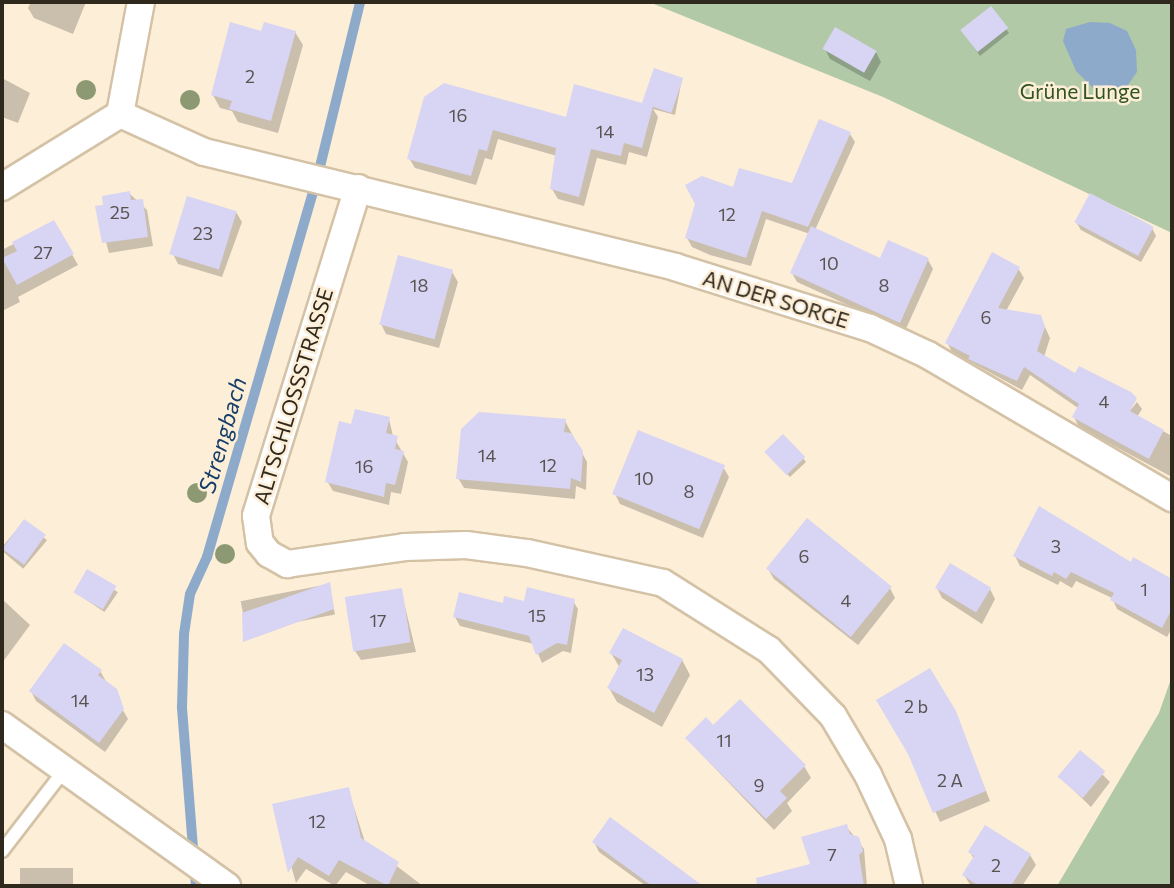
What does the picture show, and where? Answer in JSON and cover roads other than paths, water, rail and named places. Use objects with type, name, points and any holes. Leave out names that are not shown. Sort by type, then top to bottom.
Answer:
[{"type":"street","points":[[2,187],[120,114],[141,2]]},
{"type":"street","points":[[120,114],[180,144],[352,187]]},
{"type":"street","name":"AN DER SORGE","points":[[352,187],[674,267],[870,328],[928,355],[1172,498]]},
{"type":"street","name":"ALTSCHLOSSSTRASSE","points":[[352,187],[257,516],[260,543],[269,554],[287,564],[405,547],[466,545],[527,553],[663,583],[769,650],[833,716],[868,775],[898,839],[909,886]]},
{"type":"street","points":[[2,725],[66,768],[151,834],[227,886]]},
{"type":"lane","points":[[2,851],[66,768]]},
{"type":"water","points":[[1090,22],[1110,23],[1127,31],[1136,50],[1137,72],[1123,92],[1104,99],[1076,71],[1063,41],[1066,29]]},
{"type":"waterway","name":"Strengbach","points":[[196,886],[182,707],[184,634],[190,594],[207,557],[317,179],[360,2]]},
{"type":"park label","name":"Grüne Lunge","points":[[1080,91]]}]
